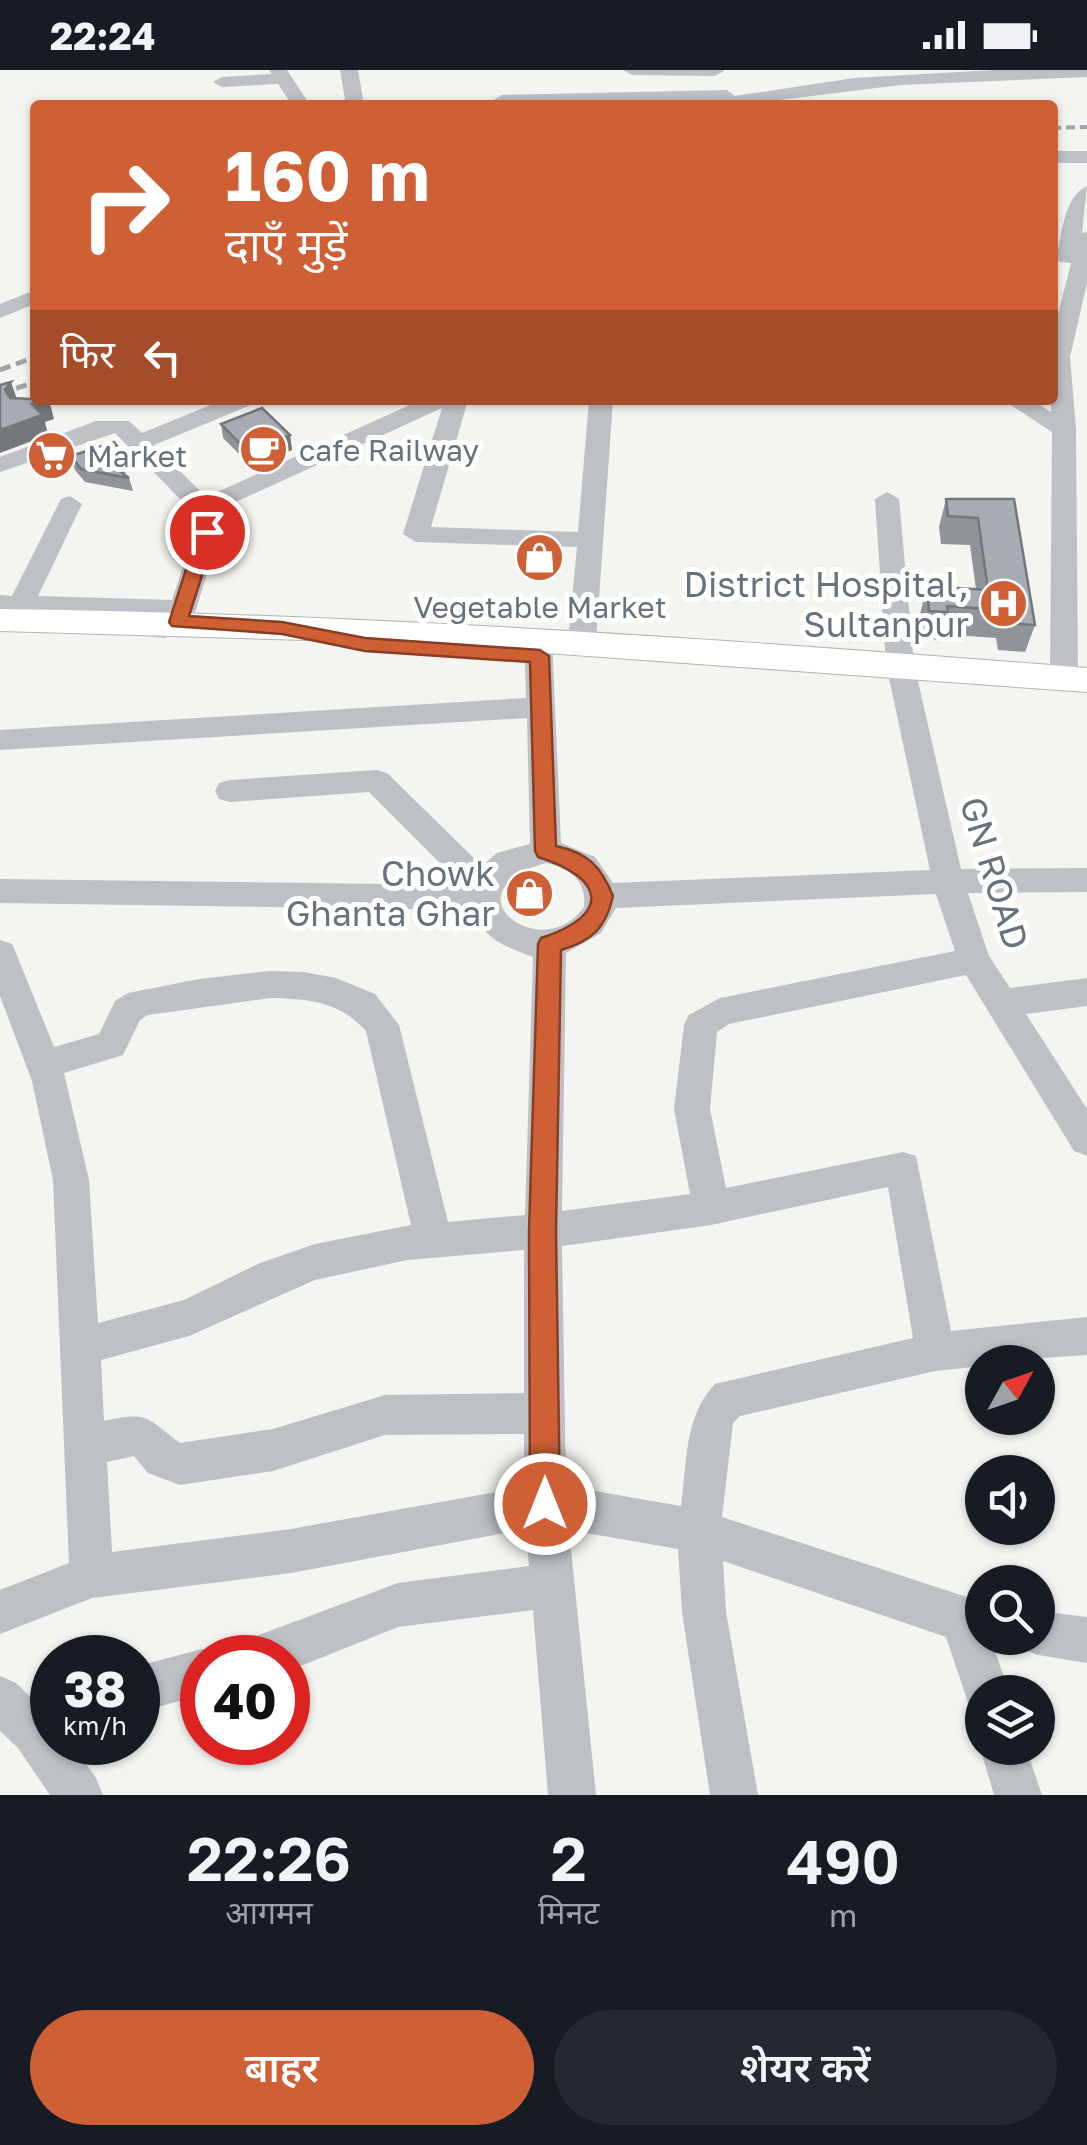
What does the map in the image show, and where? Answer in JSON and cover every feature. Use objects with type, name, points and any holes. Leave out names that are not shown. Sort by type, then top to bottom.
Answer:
[{"type":"main road","points":[[5,614],[175,617],[282,628],[365,644],[539,648],[1079,685]]},
{"type":"main road","points":[[539,648],[582,642],[902,672]]},
{"type":"street","points":[[349,70],[354,100]]},
{"type":"street","points":[[632,70],[714,70],[724,100]]},
{"type":"street","points":[[729,100],[928,74],[1087,72]]},
{"type":"street","points":[[222,82],[280,74],[298,100]]},
{"type":"street","points":[[1058,157],[1087,157]]},
{"type":"street","points":[[1058,317],[1075,218],[1087,192]]},
{"type":"street","points":[[1079,685],[1058,368],[1087,238]]},
{"type":"street","points":[[1058,368],[1070,342],[1087,281]]},
{"type":"street","points":[[0,312],[30,298]]},
{"type":"street","points":[[1058,368],[1087,380]]},
{"type":"street","points":[[139,443],[231,405]]},
{"type":"street","points":[[203,508],[429,405]]},
{"type":"street","points":[[455,405],[416,534],[592,540]]},
{"type":"street","points":[[582,642],[602,405]]},
{"type":"street","points":[[1023,405],[1064,430]]},
{"type":"street","points":[[0,465],[104,426],[121,426],[203,508],[207,532],[175,617]]},
{"type":"street","name":"GN ROAD","points":[[887,498],[902,672],[948,881],[974,960],[1087,1140]]},
{"type":"street","points":[[5,614],[70,504]]},
{"type":"street","points":[[539,648],[546,851]]},
{"type":"street","points":[[0,740],[543,707]]},
{"type":"street","points":[[230,791],[376,782],[483,892]]},
{"type":"street","points":[[546,851],[573,858],[594,874],[602,896],[597,918],[578,936],[550,944],[520,942],[496,929],[483,909],[483,892],[496,867],[518,855],[546,851]]},
{"type":"street","points":[[602,896],[948,881],[1087,880]]},
{"type":"street","points":[[0,892],[483,892]]},
{"type":"street","points":[[550,944],[542,1231],[545,1504],[572,1795]]},
{"type":"street","points":[[712,1208],[692,1109],[702,1025],[720,1012],[974,960]]},
{"type":"street","points":[[3,971],[44,1064],[63,1131],[71,1180],[92,1576]]},
{"type":"street","points":[[44,1064],[111,1045],[128,1011],[140,1004],[216,991],[308,985],[345,994],[371,1010],[382,1025],[433,1240]]},
{"type":"street","points":[[1001,1003],[1087,992]]},
{"type":"street","points":[[80,1347],[189,1317],[295,1268],[433,1240],[542,1231],[712,1208],[903,1168],[935,1352]]},
{"type":"street","points":[[734,1795],[704,1612],[699,1531],[714,1414],[719,1405],[729,1398],[935,1352],[1087,1336]]},
{"type":"street","points":[[86,1446],[136,1435],[147,1440],[163,1458],[180,1464],[273,1450],[385,1415],[545,1413]]},
{"type":"street","points":[[0,1612],[92,1576],[290,1551],[545,1504],[699,1531],[965,1620]]},
{"type":"street","points":[[310,1641],[398,1605],[553,1584]]},
{"type":"street","points":[[1055,1635],[1087,1640]]},
{"type":"street","points":[[0,1699],[30,1719]]},
{"type":"street","points":[[63,1765],[79,1795]]},
{"type":"street","points":[[1008,1765],[1018,1795]]},
{"type":"building","points":[[11,382],[5,390],[10,398],[30,399],[30,405],[42,415],[0,430],[0,385]]},
{"type":"building","points":[[262,408],[290,435],[247,451],[221,424]]},
{"type":"building","points":[[114,442],[126,458],[109,463],[129,478],[81,469],[71,456]]},
{"type":"building","points":[[946,499],[1014,499],[1035,625],[1007,623],[1005,610],[947,606],[948,612],[929,611],[927,586],[988,590],[978,518],[948,516]]},
{"type":"railway","points":[[1058,128],[1087,127]]},
{"type":"railway","points":[[0,370],[30,359]]},
{"type":"railway","points":[[0,394],[30,384]]},
{"type":"place","name":"cafe Railway","points":[[264,450]]},
{"type":"place","name":"Market","points":[[52,456]]},
{"type":"place","name":"Vegetable Market","points":[[540,558]]},
{"type":"place","name":"District Hospital, Sultanpur","points":[[1004,604]]},
{"type":"place","name":"Chowk Ghanta Ghar","points":[[530,893]]},
{"type":"route","points":[[207,532],[178,622],[282,628],[365,644],[540,656],[546,851],[573,858],[594,874],[602,896],[597,918],[578,936],[550,944],[542,1231],[545,1504]]}]
